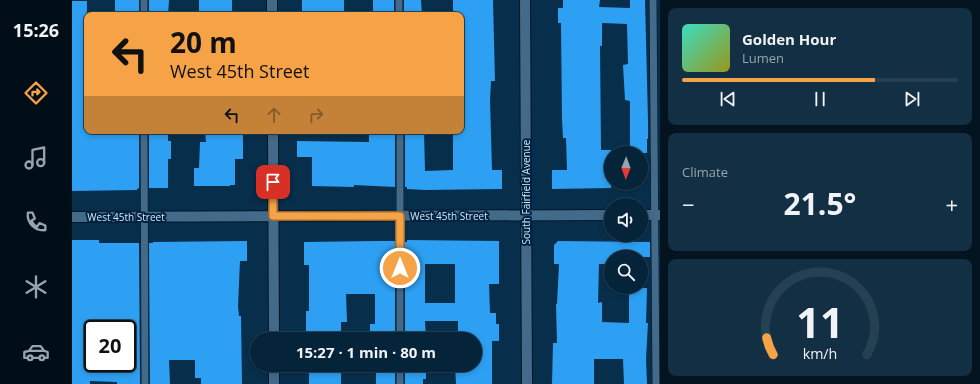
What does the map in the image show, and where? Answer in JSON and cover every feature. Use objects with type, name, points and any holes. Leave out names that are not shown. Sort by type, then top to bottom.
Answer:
[{"type":"street","points":[[272,0],[272,12]]},
{"type":"street","name":"South Fairfield Avenue","points":[[525,0],[527,384]]},
{"type":"street","points":[[273,134],[274,332]]},
{"type":"street","name":"West 45th Street","points":[[72,217],[604,215]]},
{"type":"street","points":[[274,372],[274,384]]},
{"type":"lane","points":[[144,0],[144,12]]},
{"type":"lane","points":[[399,0],[399,12]]},
{"type":"lane","points":[[653,0],[657,215],[656,384]]},
{"type":"lane","points":[[144,134],[145,384]]},
{"type":"lane","points":[[400,134],[400,332]]},
{"type":"lane","points":[[400,372],[400,384]]},
{"type":"building","points":[[115,0],[139,0],[139,12],[115,12]]},
{"type":"building","points":[[149,0],[169,0],[168,12],[149,12]]},
{"type":"building","points":[[199,0],[232,0],[232,12],[199,12]]},
{"type":"building","points":[[302,0],[344,0],[344,12],[302,12]]},
{"type":"building","points":[[373,0],[394,0],[394,12],[373,12]]},
{"type":"building","points":[[404,0],[421,0],[422,12],[404,12]]},
{"type":"building","points":[[453,0],[493,0],[495,81],[491,81],[490,100],[492,170],[502,170],[502,189],[425,190],[407,189],[407,187],[405,187],[405,134],[424,134],[425,171],[453,170],[453,134],[464,134],[464,12],[453,12]]},
{"type":"building","points":[[563,0],[600,0],[599,7],[630,8],[630,0],[645,0],[648,121],[647,146],[630,146],[630,101],[625,100],[623,65],[628,64],[627,24],[602,23],[602,46],[600,46],[601,150],[604,150],[604,188],[552,189],[552,170],[567,170],[566,138],[563,138],[562,119],[561,23],[558,23],[558,8],[563,8]]},
{"type":"building","points":[[72,1],[87,1],[87,12],[84,12],[84,134],[139,134],[139,188],[137,190],[72,191]]},
{"type":"building","points":[[149,134],[168,134],[168,141],[171,141],[171,159],[168,159],[168,188],[149,188]]},
{"type":"building","points":[[205,134],[243,134],[243,159],[235,159],[235,185],[194,186],[194,168],[199,168],[200,142],[206,142]]},
{"type":"building","points":[[369,134],[395,134],[395,187],[354,185],[354,187],[312,186],[312,157],[297,157],[297,141],[369,142]]},
{"type":"building","points":[[72,240],[99,240],[99,243],[139,243],[140,384],[117,384],[117,382],[90,381],[90,384],[72,384]]},
{"type":"building","points":[[407,240],[499,241],[499,284],[489,284],[490,313],[496,313],[496,324],[499,324],[499,341],[492,341],[492,384],[456,384],[455,372],[482,372],[482,332],[458,332],[458,321],[425,321],[426,332],[405,332],[405,242],[407,242]],"holes":[[[425,264],[455,264],[455,303],[425,303]]]},
{"type":"building","points":[[247,241],[247,261],[240,261],[238,306],[239,316],[241,316],[242,384],[201,384],[201,378],[195,378],[195,360],[169,360],[170,384],[150,384],[149,243]]},
{"type":"building","points":[[395,241],[395,332],[370,332],[370,324],[375,324],[375,294],[346,294],[347,322],[341,322],[341,332],[306,332],[306,311],[309,311],[309,265],[304,265],[304,242]]},
{"type":"building","points":[[558,241],[650,242],[650,257],[648,257],[648,250],[604,250],[604,264],[599,264],[598,303],[602,302],[602,322],[629,323],[629,294],[647,294],[647,384],[624,384],[623,359],[594,359],[594,384],[552,384],[553,343],[557,343],[556,304],[559,264],[554,264],[554,245]]},
{"type":"building","points":[[309,372],[341,372],[341,384],[309,384]]},
{"type":"building","points":[[376,372],[395,372],[395,384],[376,384]]},
{"type":"building","points":[[405,372],[426,372],[426,379],[423,379],[423,384],[405,384]]},
{"type":"route","points":[[273,182],[273,216],[400,216],[400,268]]}]
